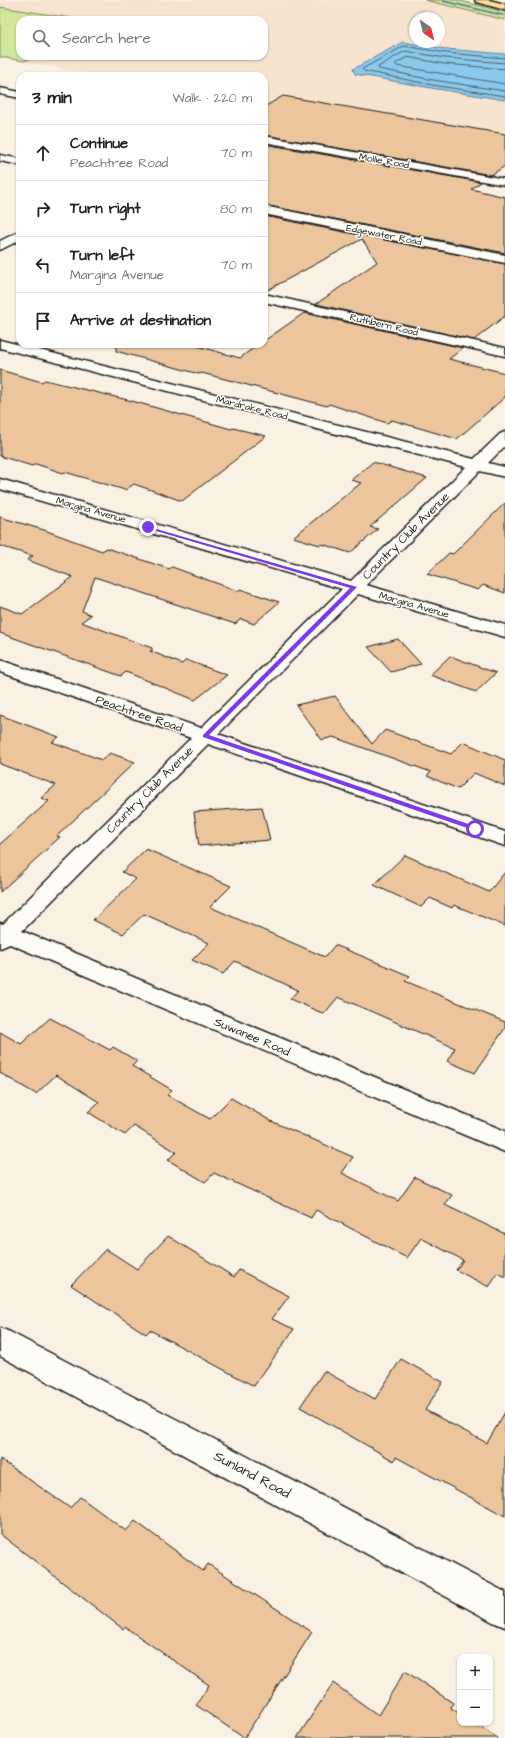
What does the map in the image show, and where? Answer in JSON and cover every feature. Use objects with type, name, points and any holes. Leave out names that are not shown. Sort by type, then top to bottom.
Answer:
[{"type":"main road","points":[[479,0],[505,7]]},
{"type":"main road","points":[[496,0],[505,2]]},
{"type":"street","points":[[0,91],[16,94]]},
{"type":"street","name":"Mollie Road","points":[[268,140],[505,182]]},
{"type":"street","points":[[0,158],[16,161]]},
{"type":"street","name":"Edgewater Road","points":[[268,211],[505,259]]},
{"type":"street","points":[[7,242],[16,237]]},
{"type":"street","name":"Ruthbern Road","points":[[268,299],[505,352]]},
{"type":"street","name":"Mardrake Road","points":[[0,344],[505,472]]},
{"type":"street","name":"Country Club Avenue","points":[[2,935],[205,736],[505,437]]},
{"type":"street","name":"Margina Avenue","points":[[0,484],[505,631]]},
{"type":"street","name":"Peachtree Road","points":[[0,666],[505,839]]},
{"type":"street","name":"Suwanee Road","points":[[2,935],[505,1142]]},
{"type":"street","name":"Sunland Road","points":[[0,1341],[505,1610]]},
{"type":"shaded area","points":[[0,0],[425,0],[505,20],[505,54],[441,48],[445,48],[445,12],[409,12],[409,45],[376,57],[353,69],[356,74],[505,100],[505,145],[268,105],[268,72],[81,72],[22,62],[27,60],[268,60],[268,16],[58,16],[0,7]]},
{"type":"green space","points":[[425,0],[456,0],[505,12],[505,20]]},
{"type":"green space","points":[[0,7],[58,16],[16,16],[16,60],[0,57]]},
{"type":"water","points":[[403,42],[409,43],[409,48],[440,48],[505,54],[505,100],[355,74],[353,69]]},
{"type":"building","points":[[283,96],[505,134],[505,166],[491,175],[268,136],[268,105]]},
{"type":"building","points":[[268,145],[481,182],[471,189],[505,197],[505,253],[268,206]]},
{"type":"building","points":[[268,217],[505,264],[505,316],[474,340],[316,304],[377,262],[362,239],[268,290]]},
{"type":"building","points":[[304,313],[463,348],[449,359],[505,373],[505,397],[457,439],[392,420],[387,423],[329,404],[327,406],[202,373],[199,374],[116,351],[116,348],[204,348],[240,358],[254,348],[268,348],[268,338]]},
{"type":"building","points":[[0,370],[42,382],[45,380],[132,401],[231,429],[233,428],[266,436],[182,501],[134,484],[125,490],[36,464],[32,466],[0,456]]},
{"type":"building","points":[[373,462],[427,478],[370,527],[378,529],[350,553],[293,537],[361,483],[351,480]]},
{"type":"building","points":[[505,503],[505,593],[483,585],[478,590],[427,574],[449,553],[453,554]]},
{"type":"building","points":[[0,517],[44,530],[102,551],[107,548],[169,569],[172,567],[238,591],[240,589],[279,602],[254,624],[241,619],[235,624],[95,577],[82,611],[91,615],[81,622],[152,648],[152,651],[150,651],[182,664],[186,660],[227,675],[195,700],[126,672],[121,676],[0,633],[0,606],[22,614],[73,577],[27,560],[33,556],[0,546]]},
{"type":"building","points":[[398,639],[421,664],[391,672],[368,647]]},
{"type":"building","points":[[450,656],[496,673],[476,692],[430,675]]},
{"type":"building","points":[[335,696],[372,744],[385,730],[451,754],[463,742],[505,760],[505,786],[474,773],[458,789],[427,776],[431,772],[333,737],[322,740],[296,705]]},
{"type":"building","points":[[0,715],[59,737],[52,742],[102,760],[110,753],[135,762],[57,836],[60,837],[0,892],[0,844],[49,801],[41,798],[56,785],[0,764]]},
{"type":"building","points":[[262,807],[270,840],[199,846],[194,812]]},
{"type":"building","points":[[146,849],[231,886],[210,907],[325,957],[335,945],[410,976],[405,981],[505,1022],[505,1028],[475,1073],[447,1061],[455,1048],[338,997],[324,1014],[290,999],[298,990],[235,961],[223,974],[192,960],[209,943],[144,914],[123,934],[93,920],[136,879],[122,872]]},
{"type":"building","points":[[405,855],[489,892],[505,872],[505,926],[454,905],[452,908],[430,898],[421,907],[374,885]]},
{"type":"building","points":[[50,1018],[110,1050],[113,1047],[137,1061],[132,1066],[172,1090],[167,1095],[210,1119],[231,1098],[271,1121],[353,1157],[342,1173],[398,1201],[415,1177],[452,1195],[445,1205],[505,1234],[505,1277],[497,1273],[489,1287],[456,1270],[463,1260],[421,1238],[407,1258],[316,1210],[311,1218],[214,1173],[205,1182],[168,1160],[176,1152],[134,1126],[125,1135],[88,1112],[99,1102],[56,1075],[36,1094],[0,1073],[0,1032],[21,1044]]},
{"type":"building","points":[[168,1236],[234,1277],[239,1270],[289,1296],[272,1319],[294,1329],[254,1386],[150,1330],[146,1334],[71,1285],[106,1249],[137,1269]]},
{"type":"building","points":[[401,1359],[443,1382],[425,1410],[487,1443],[505,1412],[505,1516],[396,1457],[394,1461],[300,1407],[324,1371],[375,1399]]},
{"type":"building","points":[[0,1459],[70,1508],[80,1497],[126,1531],[135,1521],[203,1571],[208,1564],[312,1632],[244,1738],[196,1705],[209,1685],[125,1627],[123,1629],[0,1534]]},
{"type":"building","points":[[405,1671],[453,1703],[451,1708],[457,1712],[457,1726],[479,1726],[498,1738],[297,1738],[333,1683],[378,1715]]},
{"type":"waterway","points":[[444,1],[502,15]]},
{"type":"route","points":[[148,527],[354,587],[205,736],[475,829]]}]
